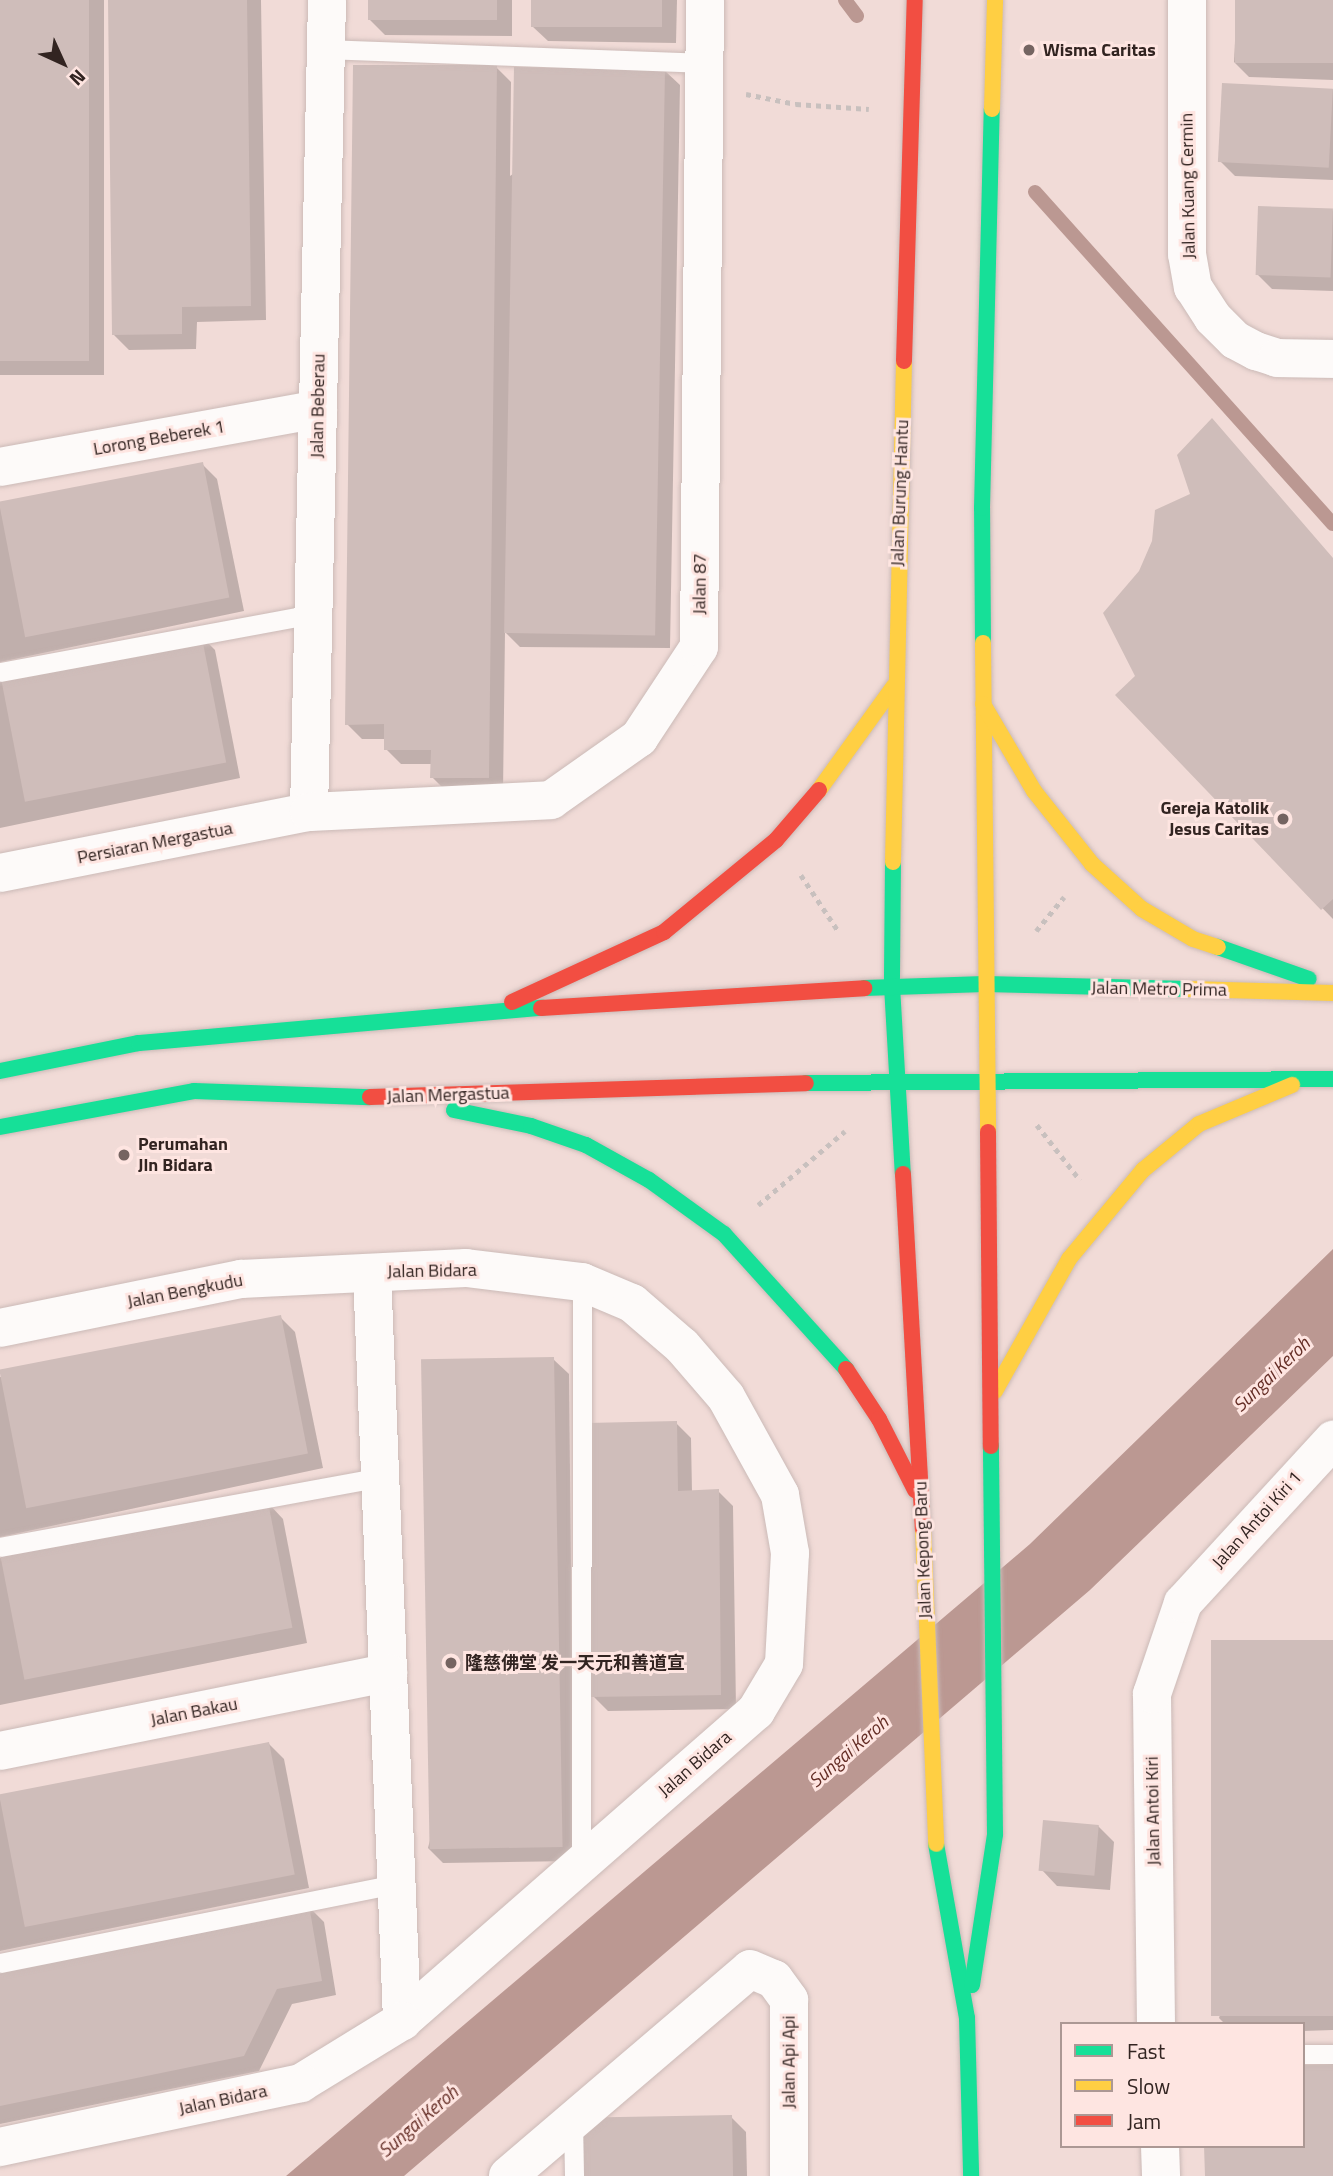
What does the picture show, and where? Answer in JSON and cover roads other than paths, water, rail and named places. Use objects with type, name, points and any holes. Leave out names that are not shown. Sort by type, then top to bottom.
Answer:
[{"type":"main road","name":"Jalan Burung Hantu","points":[[892,986],[894,686],[915,0]]},
{"type":"main road","points":[[985,984],[982,508],[995,0]]},
{"type":"main road","points":[[491,1011],[664,932],[776,840],[843,762],[894,686]]},
{"type":"main road","points":[[982,702],[1034,791],[1092,864],[1142,909],[1193,939],[1333,986]]},
{"type":"main road","name":"Jalan Metro Prima","points":[[892,986],[985,984],[1333,993]]},
{"type":"main road","name":"Jalan Kepong Baru","points":[[967,2018],[995,1834],[993,1394],[985,984]]},
{"type":"main road","points":[[0,1071],[139,1043],[491,1011],[892,986]]},
{"type":"main road","name":"Jalan Kepong Baru","points":[[892,986],[922,1504],[935,1836],[967,2018],[971,2176]]},
{"type":"main road","points":[[993,1394],[1069,1259],[1105,1211],[1143,1170],[1199,1124],[1310,1078]]},
{"type":"main road","points":[[987,1079],[1333,1079]]},
{"type":"main road","name":"Jalan Mergastua","points":[[0,1126],[194,1091],[397,1098],[987,1079]]},
{"type":"main road","points":[[397,1098],[531,1126],[586,1145],[649,1180],[724,1234],[781,1292],[844,1366],[879,1419],[922,1504]]},
{"type":"street","name":"Jalan Beberau","points":[[309,812],[327,0]]},
{"type":"street","name":"Jalan 87","points":[[309,812],[551,800],[639,738],[699,646],[705,0]]},
{"type":"street","name":"Jalan Kuang Cermin","points":[[1187,0],[1187,254],[1193,287],[1213,318],[1246,346],[1277,358],[1333,359]]},
{"type":"street","name":"Lorong Beberek 1","points":[[0,467],[318,409]]},
{"type":"street","name":"Persiaran Mergastua","points":[[0,873],[309,812]]},
{"type":"street","name":"Jalan Bidara","points":[[0,2147],[301,2083],[402,2021],[756,1711],[784,1664],[790,1553],[780,1495],[726,1396],[682,1346],[632,1303],[582,1282],[466,1268],[372,1273]]},
{"type":"street","name":"Jalan Bengkudu","points":[[0,1328],[241,1279],[372,1273]]},
{"type":"street","points":[[372,1273],[402,2021]]},
{"type":"street","name":"Jalan Antoi Kiri 1","points":[[1183,1602],[1333,1440]]},
{"type":"street","name":"Jalan Antoi Kiri","points":[[1156,2022],[1152,1694],[1183,1602]]},
{"type":"street","name":"Jalan Bakau","points":[[0,1751],[388,1673]]},
{"type":"street","name":"Jalan Api Api","points":[[573,2121],[750,1969],[774,1979],[789,2000],[789,2176]]},
{"type":"street","points":[[508,2176],[573,2121]]},
{"type":"street","points":[[1160,2148],[1161,2176]]},
{"type":"lane","points":[[326,49],[705,74]]},
{"type":"lane","points":[[0,672],[314,614]]},
{"type":"lane","points":[[581,1864],[582,1282]]},
{"type":"lane","points":[[0,1547],[380,1477]]},
{"type":"lane","points":[[0,1963],[397,1884]]},
{"type":"lane","points":[[1305,2054],[1333,2054]]},
{"type":"lane","points":[[573,2121],[573,2176]]},
{"type":"water","name":"Sungai Keroh","points":[[1333,1249],[1333,1356],[1090,1590],[404,2176],[286,2176],[1030,1544]]},
{"type":"waterway","points":[[845,0],[857,16]]},
{"type":"waterway","points":[[1035,192],[1333,524]]},
{"type":"place","name":"Wisma Caritas","points":[[1029,50]]},
{"type":"place","name":"Gereja Katolik Jesus Caritas","points":[[1283,819]]},
{"type":"place","name":"Perumahan Jln Bidara","points":[[124,1155]]},
{"type":"place","name":"隆慈佛堂 发一天元和善道宣","points":[[451,1663]]}]
